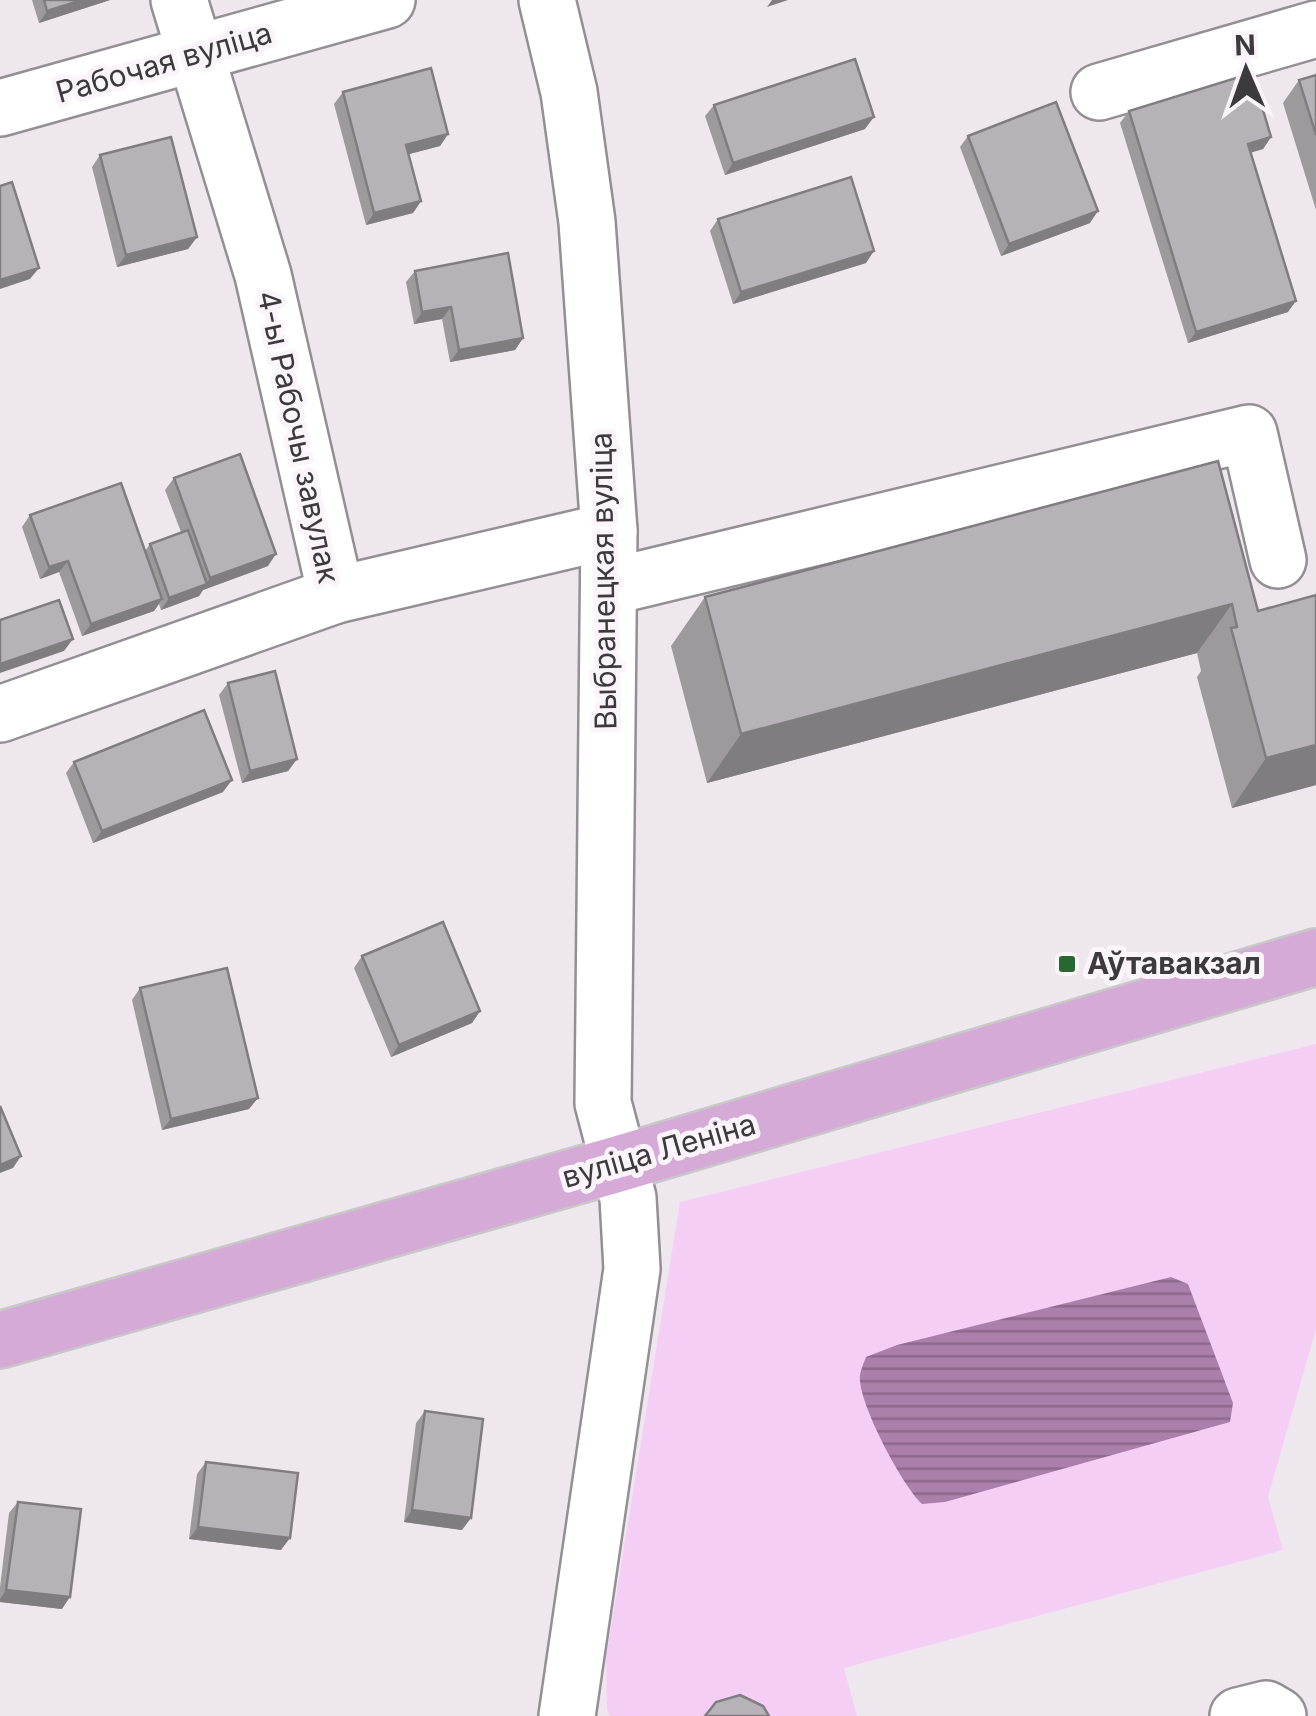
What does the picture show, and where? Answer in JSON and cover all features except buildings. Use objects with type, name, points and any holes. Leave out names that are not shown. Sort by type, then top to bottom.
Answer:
[{"type":"main road","name":"вуліца Леніна","points":[[0,1340],[618,1164],[1316,957]]},
{"type":"street","name":"4-ы Рабочы завулак","points":[[0,714],[336,595],[263,275],[179,0]]},
{"type":"street","name":"Рабочая вуліца","points":[[0,108],[386,0]]},
{"type":"street","name":"Выбранецкая вуліца","points":[[547,0],[569,92],[587,222],[609,532],[603,1103],[628,1198],[632,1269],[567,1716]]},
{"type":"street","points":[[1099,92],[1316,29]]},
{"type":"street","points":[[609,588],[1249,433],[1278,560]]},
{"type":"street","points":[[336,595],[609,532]]},
{"type":"street","points":[[1238,1716],[1266,1708],[1278,1716]]},
{"type":"shaded area","points":[[1316,1044],[1316,1329],[1268,1497],[1283,1550],[844,1668],[857,1716],[610,1716],[606,1658],[680,1202]]},
{"type":"shaded area","points":[[1171,1277],[1188,1284],[1233,1403],[1230,1422],[945,1502],[922,1504],[894,1464],[862,1394],[860,1378],[866,1357],[897,1345]]},
{"type":"place","name":"Аўтавакзал","points":[[1067,964]]}]
